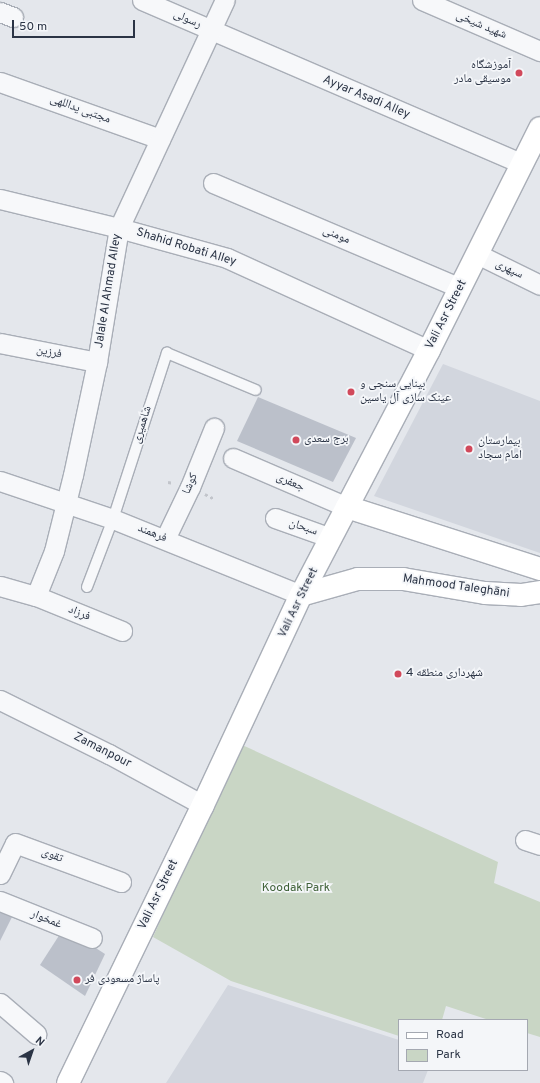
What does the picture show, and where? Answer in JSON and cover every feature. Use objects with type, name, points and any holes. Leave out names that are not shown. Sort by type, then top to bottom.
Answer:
[{"type":"main road","name":"Vali Asr Street","points":[[68,1083],[203,805],[301,595],[429,350],[540,128]]},
{"type":"main road","points":[[347,508],[540,569]]},
{"type":"main road","name":"Mahmood Taleghāni","points":[[301,595],[358,579],[403,579],[492,593],[521,595],[540,592]]},
{"type":"street","name":"رسولی","points":[[142,0],[211,31]]},
{"type":"street","name":"Jalale Al Ahmad Alley","points":[[36,596],[54,551],[66,502],[97,362],[119,228],[225,0]]},
{"type":"street","name":"شهید شیخی","points":[[422,0],[540,51]]},
{"type":"street","name":"Ayyar Asadi Alley","points":[[211,31],[522,164]]},
{"type":"street","name":"مجتبی یداللهی","points":[[0,82],[160,139]]},
{"type":"street","name":"مومنی","points":[[213,183],[460,288]]},
{"type":"street","name":"Shahid Robati Alley","points":[[0,199],[119,228],[227,258],[429,350]]},
{"type":"street","name":"سپهری","points":[[478,254],[540,285]]},
{"type":"street","name":"فرزین","points":[[0,343],[97,362]]},
{"type":"street","name":"کوشا","points":[[165,539],[190,487],[214,428]]},
{"type":"street","name":"جعفری","points":[[233,458],[347,508]]},
{"type":"street","name":"فرهمند","points":[[0,481],[113,519],[301,595]]},
{"type":"street","name":"سبحان","points":[[275,518],[331,538]]},
{"type":"street","name":"فرزاد","points":[[0,586],[36,596],[122,631]]},
{"type":"street","name":"Zamanpour","points":[[0,700],[109,754],[203,805]]},
{"type":"street","name":"تقوی","points":[[0,874],[15,843],[121,882]]},
{"type":"street","name":"غمخوار","points":[[0,902],[92,938]]},
{"type":"street","points":[[0,1003],[36,1034]]},
{"type":"lane","name":"شاهمیری","points":[[86,587],[113,519],[167,353],[256,390]]},
{"type":"shaded area","name":"بیمارستان امام سجاد","points":[[443,364],[540,401],[540,553],[374,496]]},
{"type":"shaded area","points":[[228,985],[398,1040],[398,1071],[428,1071],[423,1083],[166,1083]]},
{"type":"green space","name":"Koodak Park","points":[[240,744],[498,862],[494,883],[540,902],[540,1037],[528,1033],[528,1019],[486,1019],[446,1006],[442,1019],[398,1019],[398,1036],[231,981],[153,937]]},
{"type":"building","name":"برج سعدی","points":[[258,397],[356,438],[333,482],[237,441]]},
{"type":"building","points":[[0,912],[12,917],[0,941]]},
{"type":"building","name":"پاساژ مسعودی فر","points":[[60,934],[88,943],[105,954],[85,996],[40,965]]},
{"type":"place","name":"آموزشگاه موسیقی مادر","points":[[519,73]]},
{"type":"place","name":"بینایی سنجی و عینک سازی آل یاسین","points":[[351,392]]},
{"type":"place","name":"برج سعدی","points":[[296,440]]},
{"type":"place","name":"بیمارستان امام سجاد","points":[[469,449]]},
{"type":"place","name":"شهرداری منطقه 4","points":[[398,674]]},
{"type":"place","name":"پاساژ مسعودی فر","points":[[77,980]]}]
